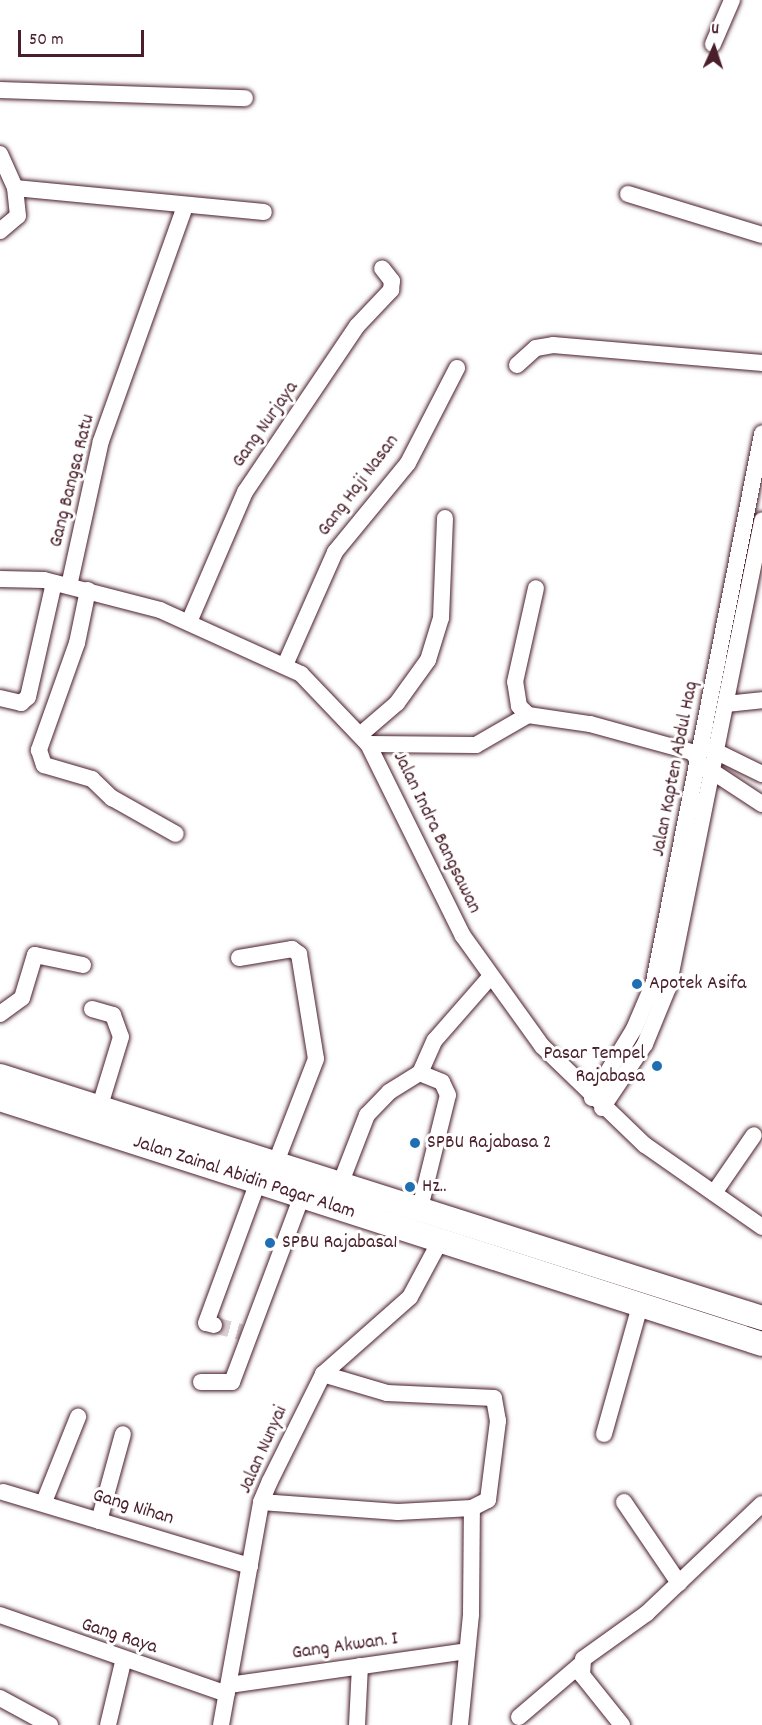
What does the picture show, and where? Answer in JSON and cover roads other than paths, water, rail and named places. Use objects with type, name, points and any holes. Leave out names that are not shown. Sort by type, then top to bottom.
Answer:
[{"type":"highway","name":"Jalan Zainal Abidin Pagar Alam","points":[[0,1076],[99,1109],[341,1182],[762,1318]]},
{"type":"highway","name":"Jalan Zainal Abidin Pagar Alam","points":[[0,1099],[762,1344]]},
{"type":"street","points":[[713,44],[732,0]]},
{"type":"street","points":[[0,90],[244,98]]},
{"type":"street","points":[[0,154],[15,188],[18,216],[0,231]]},
{"type":"street","points":[[15,188],[184,207],[264,212]]},
{"type":"street","points":[[628,194],[762,235]]},
{"type":"street","name":"Gang Bangsa Ratu","points":[[0,698],[21,703],[28,697],[101,441],[148,321],[184,207]]},
{"type":"street","name":"Gang Nurjaya","points":[[189,622],[245,492],[357,327],[391,290],[392,281],[382,268]]},
{"type":"street","points":[[517,365],[536,348],[552,345],[762,363]]},
{"type":"street","name":"Gang Haji Nasan","points":[[285,665],[335,552],[408,463],[457,368]]},
{"type":"street","name":"Jalan Kapten Abdul Haq","points":[[706,757],[726,704],[762,434]]},
{"type":"street","points":[[364,739],[398,703],[428,660],[441,618],[445,518]]},
{"type":"street","name":"Jalan Kapten Abdul Haq","points":[[597,1103],[645,1044],[668,988],[706,757],[745,568],[762,520]]},
{"type":"street","name":"Jalan Indra Bangsawan","points":[[0,579],[62,584],[189,622],[285,665],[332,700],[364,739],[463,936],[542,1046],[597,1103],[762,1227]]},
{"type":"street","points":[[536,588],[515,682],[519,706],[528,715],[636,733],[762,774]]},
{"type":"street","points":[[88,590],[77,643],[39,750],[44,765],[92,779],[112,798],[176,834]]},
{"type":"street","points":[[726,704],[762,700]]},
{"type":"street","points":[[364,739],[476,745],[528,715]]},
{"type":"street","points":[[706,757],[762,804]]},
{"type":"street","points":[[239,958],[292,949],[301,964],[316,1059],[276,1162]]},
{"type":"street","points":[[0,1014],[22,998],[35,955],[83,965]]},
{"type":"street","points":[[341,1182],[367,1115],[389,1092],[420,1073],[435,1040],[491,976]]},
{"type":"street","points":[[92,1009],[113,1015],[121,1037],[99,1109]]},
{"type":"street","points":[[420,1073],[442,1082],[448,1095],[420,1208]]},
{"type":"street","points":[[714,1193],[754,1136]]},
{"type":"street","points":[[214,1325],[206,1323],[258,1182]]},
{"type":"street","points":[[201,1382],[232,1383],[246,1334],[302,1196]]},
{"type":"street","name":"Jalan Nunyai","points":[[221,1725],[261,1502],[323,1374],[410,1297],[440,1241]]},
{"type":"street","points":[[604,1434],[640,1306]]},
{"type":"street","points":[[261,1502],[398,1512],[483,1506],[490,1492],[498,1421],[494,1398],[387,1393],[323,1374]]},
{"type":"street","points":[[44,1502],[78,1417]]},
{"type":"street","points":[[99,1521],[123,1434]]},
{"type":"street","name":"Gang Nihan","points":[[3,1492],[44,1502],[99,1521],[250,1566]]},
{"type":"street","points":[[624,1502],[679,1584]]},
{"type":"street","points":[[519,1717],[679,1584],[762,1504]]},
{"type":"street","points":[[460,1725],[467,1651],[472,1508]]},
{"type":"street","name":"Gang Raya","points":[[0,1615],[123,1662],[228,1690]]},
{"type":"street","name":"Gang Akwan. I","points":[[228,1690],[360,1666],[467,1651]]},
{"type":"street","points":[[108,1725],[123,1662]]},
{"type":"street","points":[[581,1664],[582,1675],[622,1725]]},
{"type":"street","points":[[357,1725],[360,1666]]},
{"type":"street","points":[[0,1698],[50,1725]]},
{"type":"tunnel","points":[[214,1325],[241,1332]]},
{"type":"place","name":"Apotek Asifa","points":[[637,984]]},
{"type":"place","name":"Pasar Tempel Rajabasa","points":[[657,1066]]},
{"type":"place","name":"SPBU Rajabasa 2","points":[[415,1143]]},
{"type":"place","name":"Hz..","points":[[410,1187]]},
{"type":"place","name":"SPBU Rajabasa1","points":[[270,1243]]}]
